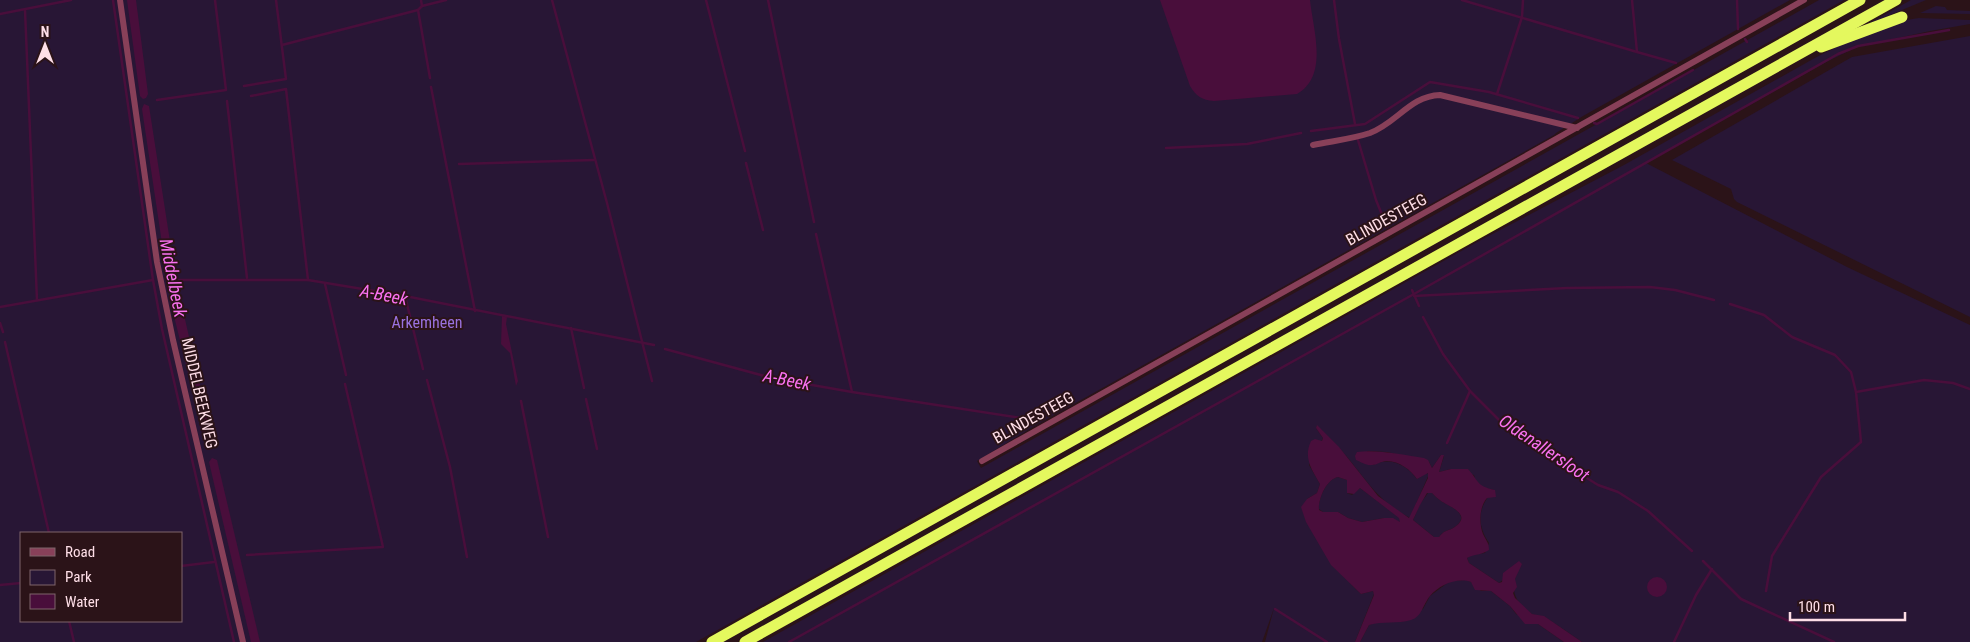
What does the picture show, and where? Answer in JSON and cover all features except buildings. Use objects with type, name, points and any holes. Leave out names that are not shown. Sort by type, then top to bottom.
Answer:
[{"type":"highway","points":[[712,642],[1860,0]]},
{"type":"highway","points":[[745,642],[1896,0]]},
{"type":"highway","points":[[1798,54],[1902,17]]},
{"type":"street","name":"MIDDELBEEKWEG","points":[[120,0],[157,262],[173,340],[243,642]]},
{"type":"street","name":"BLINDESTEEG","points":[[982,461],[1804,0]]},
{"type":"street","points":[[1313,145],[1371,132],[1415,102],[1428,96],[1440,95],[1577,128]]},
{"type":"green space","name":"Arkemheen","points":[[0,0],[1790,0],[1583,116],[1554,135],[1031,428],[977,461],[981,468],[1819,0],[1844,0],[696,642],[0,642]]},
{"type":"green space","points":[[1911,0],[1926,0],[1866,25]]},
{"type":"green space","points":[[1936,6],[1945,7],[1947,10],[1970,11],[1970,14],[1920,13]]},
{"type":"green space","points":[[1919,18],[1970,20],[1970,24],[1857,47],[1828,61],[1646,163],[1847,267],[1970,325],[1970,642],[1582,642],[1544,617],[1532,614],[1520,604],[1514,592],[1514,585],[1515,578],[1522,564],[1499,583],[1469,563],[1467,558],[1471,555],[1485,553],[1489,543],[1482,529],[1481,515],[1485,502],[1494,490],[1479,484],[1474,475],[1451,469],[1439,472],[1444,456],[1441,455],[1432,468],[1429,462],[1387,452],[1367,451],[1373,465],[1386,461],[1398,463],[1417,479],[1426,473],[1429,474],[1410,518],[1398,511],[1379,495],[1348,458],[1317,426],[1316,428],[1323,438],[1309,465],[1320,484],[1317,493],[1307,499],[1350,583],[1361,594],[1373,591],[1374,594],[1355,642],[1265,642],[1274,608],[1262,642],[763,642],[1481,240],[1624,165],[1813,59],[1878,29]]},
{"type":"green space","points":[[1970,36],[1970,317],[1737,202],[1731,189],[1672,160],[1852,57]]},
{"type":"green space","points":[[1338,477],[1347,480],[1347,493],[1352,495],[1360,488],[1400,518],[1400,522],[1384,518],[1362,522],[1348,518],[1338,512],[1323,512],[1319,509],[1322,495],[1330,481]]},
{"type":"green space","points":[[1428,493],[1432,493],[1457,511],[1461,518],[1456,526],[1439,537],[1434,537],[1413,520],[1420,504]]},
{"type":"green space","points":[[1466,580],[1481,591],[1491,591],[1510,606],[1516,614],[1538,624],[1564,642],[1360,642],[1369,625],[1380,621],[1401,622],[1423,609],[1430,596],[1450,581]]},
{"type":"water","points":[[127,0],[136,0],[148,94],[143,99],[140,96]]},
{"type":"water","points":[[1160,0],[1310,0],[1317,51],[1313,76],[1307,86],[1297,94],[1214,101],[1206,100],[1197,95],[1190,86]]},
{"type":"water","name":"Middelbeek","points":[[144,104],[149,106],[176,280],[214,446],[210,450],[207,450],[174,316],[142,109]]},
{"type":"water","points":[[502,316],[507,317],[506,324],[518,381],[516,386],[510,353],[501,344]]},
{"type":"water","points":[[1317,425],[1339,447],[1378,496],[1409,518],[1428,478],[1428,473],[1417,479],[1408,469],[1400,464],[1387,461],[1374,465],[1366,464],[1356,460],[1357,452],[1382,452],[1424,458],[1428,460],[1432,468],[1441,455],[1444,455],[1439,472],[1451,469],[1468,469],[1481,485],[1495,490],[1496,497],[1487,498],[1482,506],[1480,516],[1483,534],[1488,543],[1489,550],[1467,558],[1469,563],[1499,583],[1502,582],[1503,573],[1519,561],[1522,564],[1515,579],[1517,587],[1513,593],[1515,598],[1532,614],[1544,616],[1582,642],[1564,642],[1538,624],[1525,624],[1510,606],[1491,591],[1475,590],[1471,582],[1454,581],[1443,585],[1434,592],[1415,618],[1406,621],[1369,625],[1360,642],[1355,642],[1374,595],[1373,591],[1361,594],[1331,565],[1306,522],[1301,507],[1307,499],[1317,493],[1320,484],[1308,458],[1311,441],[1315,439],[1322,441],[1323,438],[1316,428]],"holes":[[[1338,477],[1347,480],[1347,493],[1354,494],[1360,488],[1399,518],[1400,522],[1393,518],[1362,522],[1348,518],[1338,512],[1323,512],[1319,510],[1324,490],[1330,481]],[[1427,493],[1432,493],[1460,514],[1460,522],[1439,537],[1434,537],[1413,520]]]},
{"type":"water","points":[[212,458],[217,460],[260,642],[251,642],[209,462]]},
{"type":"water","points":[[1657,577],[1664,580],[1667,587],[1664,594],[1657,597],[1650,594],[1647,587],[1650,580]]},
{"type":"waterway","points":[[0,14],[71,0]]},
{"type":"waterway","name":"Middelbeek","points":[[113,0],[153,280],[162,329],[234,642]]},
{"type":"waterway","points":[[157,100],[226,90],[215,0]]},
{"type":"waterway","points":[[244,86],[286,79],[276,0]]},
{"type":"waterway","points":[[421,0],[422,6],[418,10],[430,78]]},
{"type":"waterway","points":[[422,6],[446,0]]},
{"type":"waterway","points":[[552,0],[607,203],[652,381]]},
{"type":"waterway","points":[[706,0],[745,151]]},
{"type":"waterway","points":[[768,0],[814,222]]},
{"type":"waterway","name":"Oldenallersloot","points":[[1334,0],[1339,39],[1355,124]]},
{"type":"waterway","points":[[1462,0],[1637,52]]},
{"type":"waterway","points":[[1497,94],[1522,17],[1523,0]]},
{"type":"waterway","points":[[1632,0],[1637,52],[1676,63]]},
{"type":"waterway","points":[[1737,0],[1738,29]]},
{"type":"waterway","points":[[25,10],[37,300]]},
{"type":"waterway","points":[[282,45],[418,10]]},
{"type":"waterway","points":[[789,642],[1414,294],[1838,54],[1858,46],[1949,30]]},
{"type":"waterway","points":[[1594,123],[1597,124],[1693,70]]},
{"type":"waterway","points":[[1311,131],[1365,124],[1430,82],[1489,92],[1578,118]]},
{"type":"waterway","points":[[431,87],[475,311]]},
{"type":"waterway","points":[[251,96],[286,89],[308,280]]},
{"type":"waterway","points":[[227,101],[247,278]]},
{"type":"waterway","points":[[1166,148],[1247,144],[1301,133]]},
{"type":"waterway","name":"Oldenallersloot","points":[[1358,140],[1376,200],[1387,227]]},
{"type":"waterway","points":[[459,164],[594,160]]},
{"type":"waterway","points":[[746,163],[763,230]]},
{"type":"waterway","points":[[816,234],[852,392]]},
{"type":"waterway","name":"A-Beek","points":[[0,307],[153,280]]},
{"type":"waterway","name":"A-Beek","points":[[173,280],[308,280],[405,296],[654,345]]},
{"type":"waterway","points":[[325,284],[346,375]]},
{"type":"waterway","points":[[1414,296],[1567,288],[1650,287],[1675,290],[1714,300]]},
{"type":"waterway","name":"Oldenallersloot","points":[[1412,290],[1419,306]]},
{"type":"waterway","points":[[405,296],[423,369]]},
{"type":"waterway","points":[[1730,304],[1764,315],[1792,337],[1835,355],[1851,372],[1856,392]]},
{"type":"waterway","name":"Oldenallersloot","points":[[1423,317],[1443,354],[1470,391],[1507,428],[1598,485],[1618,492],[1648,511],[1692,551]]},
{"type":"waterway","points":[[0,323],[3,332]]},
{"type":"waterway","points":[[571,328],[584,388]]},
{"type":"waterway","points":[[5,342],[49,532]]},
{"type":"waterway","name":"A-Beek","points":[[665,349],[772,378],[1034,420]]},
{"type":"waterway","points":[[427,380],[450,467],[467,557]]},
{"type":"waterway","points":[[1766,591],[1772,556],[1821,477],[1861,442],[1856,392],[1924,380],[1953,383],[1970,389]]},
{"type":"waterway","points":[[247,555],[383,547],[345,384]]},
{"type":"waterway","points":[[1447,443],[1470,391]]},
{"type":"waterway","points":[[586,399],[597,449]]},
{"type":"waterway","points":[[521,401],[548,537]]},
{"type":"waterway","name":"Oldenallersloot","points":[[1703,561],[1741,599],[1834,642]]},
{"type":"waterway","points":[[182,566],[214,562]]},
{"type":"waterway","points":[[1674,642],[1696,595],[1712,569]]},
{"type":"waterway","points":[[0,585],[20,583]]},
{"type":"waterway","points":[[1275,609],[1327,642]]},
{"type":"waterway","points":[[69,622],[74,642]]}]
